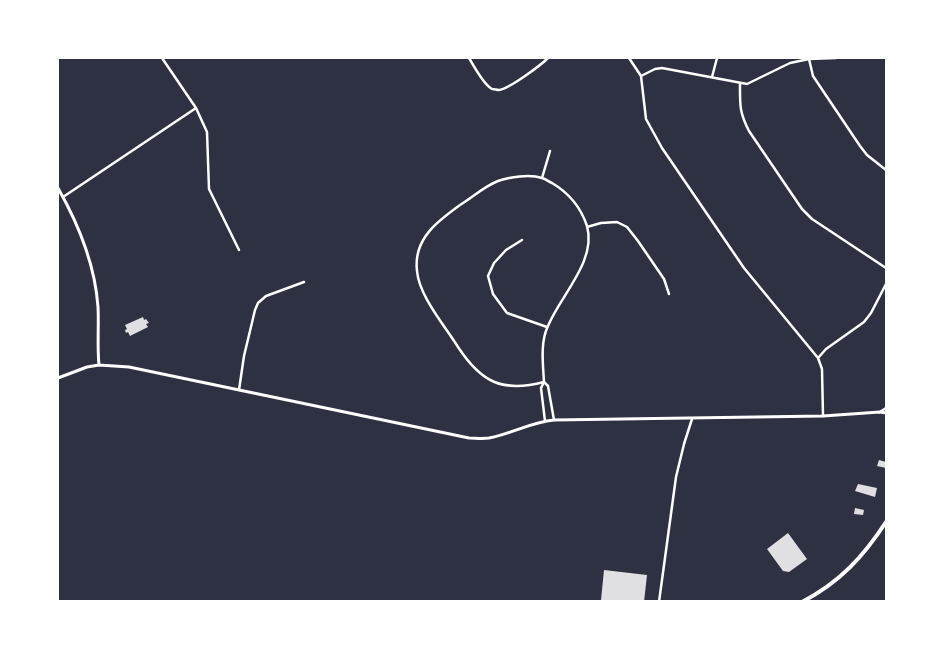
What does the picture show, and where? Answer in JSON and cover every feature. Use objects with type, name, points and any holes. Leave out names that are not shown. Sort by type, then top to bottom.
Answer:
[{"type":"main road","points":[[802,602],[828,586],[850,569],[886,522]]},
{"type":"street","points":[[162,58],[196,108],[207,132],[209,189],[239,250]]},
{"type":"street","points":[[469,58],[487,85],[493,90],[500,90],[536,68],[548,58]]},
{"type":"street","points":[[629,58],[641,76],[646,119],[662,148],[744,268],[818,358],[822,369],[823,416]]},
{"type":"street","points":[[712,77],[717,58]]},
{"type":"street","points":[[641,76],[655,69],[662,68],[747,84],[790,63],[810,59],[836,58]]},
{"type":"street","points":[[810,59],[813,76],[860,146],[867,155],[886,170]]},
{"type":"street","points":[[740,83],[742,119],[802,209],[812,219],[886,268]]},
{"type":"street","points":[[62,197],[196,108]]},
{"type":"street","points":[[542,178],[550,151]]},
{"type":"street","points":[[544,382],[520,386],[505,386],[481,375],[467,361],[424,294],[419,283],[416,264],[422,242],[433,226],[491,184],[517,176],[542,178],[565,192],[578,207],[587,227],[586,256],[573,283],[547,326],[544,342],[544,382],[541,388],[545,421]]},
{"type":"street","points":[[58,188],[79,228],[93,272],[98,308],[99,365]]},
{"type":"street","points":[[587,227],[601,223],[617,222],[627,227],[664,279],[668,294]]},
{"type":"street","points":[[522,240],[506,250],[494,263],[488,276],[493,294],[507,313],[547,326]]},
{"type":"street","points":[[239,390],[244,356],[258,303],[266,296],[304,282]]},
{"type":"street","points":[[818,358],[826,349],[864,322],[886,284]]},
{"type":"street","points":[[58,378],[87,367],[99,365],[140,369],[469,438],[486,439],[554,420],[823,416],[886,413]]},
{"type":"street","points":[[544,382],[548,386],[554,420]]},
{"type":"street","points":[[880,412],[886,408]]},
{"type":"street","points":[[659,602],[676,477],[692,417]]},
{"type":"building","points":[[143,317],[149,323],[146,324],[148,327],[130,336],[128,332],[126,333],[125,325]]},
{"type":"building","points":[[879,460],[886,462],[886,468],[877,466]]},
{"type":"building","points":[[858,484],[877,488],[875,497],[855,491]]},
{"type":"building","points":[[855,508],[864,510],[863,515],[854,514]]},
{"type":"building","points":[[788,533],[807,559],[789,572],[783,571],[767,549]]},
{"type":"building","points":[[604,570],[647,575],[644,602],[601,600]]}]
